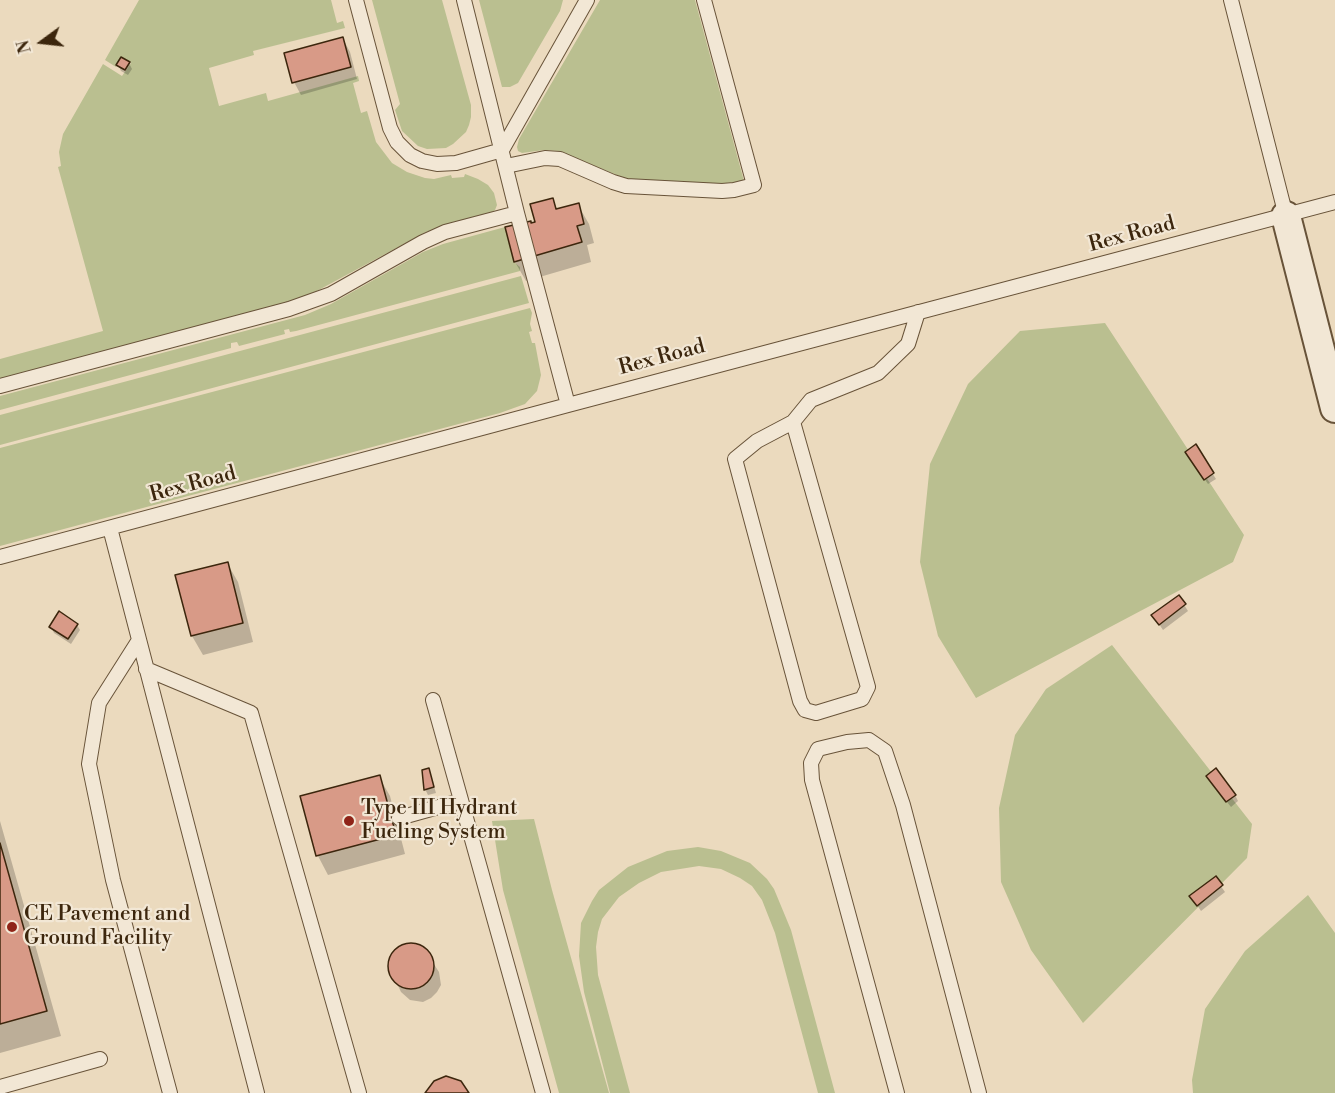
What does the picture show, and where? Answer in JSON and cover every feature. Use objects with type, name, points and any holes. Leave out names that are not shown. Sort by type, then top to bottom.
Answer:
[{"type":"street","points":[[1286,216],[1335,408]]},
{"type":"lane","points":[[356,0],[390,128],[397,142],[410,155],[422,161],[437,164],[456,163],[502,150],[587,0]]},
{"type":"lane","points":[[464,0],[568,405]]},
{"type":"lane","points":[[506,166],[545,158],[560,159],[626,186],[734,190],[754,185],[704,0]]},
{"type":"lane","points":[[1231,0],[1286,216]]},
{"type":"lane","name":"Rex Road","points":[[0,557],[1335,202]]},
{"type":"lane","points":[[0,386],[289,309],[331,294],[445,232],[517,213]]},
{"type":"lane","points":[[793,422],[868,687],[862,699],[816,713],[806,710],[800,701],[735,459],[757,441],[793,422],[811,400],[878,373],[908,344],[918,312]]},
{"type":"lane","points":[[110,528],[257,1093]]},
{"type":"lane","points":[[139,640],[99,702],[89,764],[113,880],[170,1093]]},
{"type":"lane","points":[[147,669],[251,713],[359,1093]]},
{"type":"lane","points":[[433,700],[543,1093]]},
{"type":"lane","points":[[897,1093],[812,780],[811,763],[819,749],[847,742],[869,740],[885,752],[903,805],[979,1093]]},
{"type":"lane","points":[[399,818],[460,801]]},
{"type":"lane","points":[[0,1087],[100,1059]]},
{"type":"green space","points":[[139,0],[331,0],[337,23],[343,21],[345,28],[253,51],[254,55],[209,68],[219,106],[266,93],[268,101],[358,76],[359,81],[353,83],[361,113],[367,111],[376,142],[392,163],[407,172],[425,178],[434,179],[451,175],[452,178],[464,177],[465,174],[478,179],[488,185],[494,193],[497,205],[495,210],[488,215],[426,232],[315,292],[279,305],[0,380],[0,359],[103,331],[58,167],[61,166],[59,152],[63,134],[103,64],[122,76],[131,63],[121,57],[116,67],[105,60]]},
{"type":"green space","points":[[372,0],[442,0],[471,105],[471,117],[466,132],[446,148],[427,149],[418,146],[402,131],[395,110],[400,104]]},
{"type":"green space","points":[[479,0],[563,0],[560,11],[518,83],[510,87],[502,87]]},
{"type":"green space","points":[[600,0],[695,0],[744,181],[718,184],[626,179],[559,151],[544,150],[522,153],[518,151],[519,139]]},
{"type":"green space","points":[[505,227],[514,262],[520,267],[520,271],[296,331],[284,330],[285,334],[239,346],[237,342],[231,343],[231,348],[0,410],[0,396],[305,315],[331,304],[423,252],[443,244]]},
{"type":"green space","points":[[521,276],[529,303],[0,445],[0,415]]},
{"type":"green space","points":[[530,308],[532,331],[529,332],[532,343],[535,343],[541,375],[537,391],[525,404],[500,413],[0,546],[0,448]]},
{"type":"green space","points":[[1105,323],[1244,535],[1233,562],[976,698],[938,636],[920,562],[930,464],[968,384],[1020,331]]},
{"type":"green space","points":[[1112,645],[1252,824],[1247,858],[1083,1023],[1031,950],[1001,882],[999,808],[1015,735],[1046,689]]},
{"type":"green space","points":[[534,819],[609,1093],[559,1093],[503,890],[492,821]]},
{"type":"green space","points":[[698,847],[721,851],[750,863],[774,889],[791,930],[835,1093],[818,1093],[775,933],[762,900],[752,886],[740,878],[721,869],[699,866],[661,872],[639,883],[619,897],[602,919],[596,947],[598,975],[630,1093],[610,1093],[584,992],[579,956],[581,923],[599,890],[628,867],[667,851]]},
{"type":"green space","points":[[1308,895],[1335,933],[1335,1093],[1193,1093],[1192,1080],[1205,1009],[1245,951]]},
{"type":"building","points":[[343,37],[351,67],[292,83],[284,53]]},
{"type":"building","points":[[121,57],[130,62],[125,70],[116,65]]},
{"type":"building","points":[[553,198],[556,209],[579,203],[584,224],[577,226],[582,242],[514,262],[505,227],[535,222],[530,204]]},
{"type":"building","points":[[1196,444],[1214,473],[1204,480],[1185,452]]},
{"type":"building","points":[[228,562],[243,623],[191,636],[175,575]]},
{"type":"building","points":[[1179,595],[1186,604],[1159,625],[1151,615]]},
{"type":"building","points":[[59,611],[78,624],[68,639],[49,627]]},
{"type":"building","points":[[429,768],[434,787],[424,790],[422,770]]},
{"type":"building","points":[[1216,768],[1236,795],[1226,802],[1206,776]]},
{"type":"building","name":"Type III Hydrant Fueling System","points":[[380,775],[396,835],[316,856],[300,796]]},
{"type":"building","name":"CE Pavement and Ground Facility","points":[[0,843],[47,1011],[0,1024]]},
{"type":"building","points":[[1216,876],[1223,885],[1197,906],[1189,896]]},
{"type":"building","points":[[411,943],[427,950],[434,966],[427,982],[411,989],[395,982],[388,966],[395,950]]},
{"type":"building","points":[[446,1076],[461,1081],[469,1093],[425,1093],[434,1081]]},
{"type":"place","name":"Type III Hydrant Fueling System","points":[[349,821]]},
{"type":"place","name":"CE Pavement and Ground Facility","points":[[12,927]]}]
